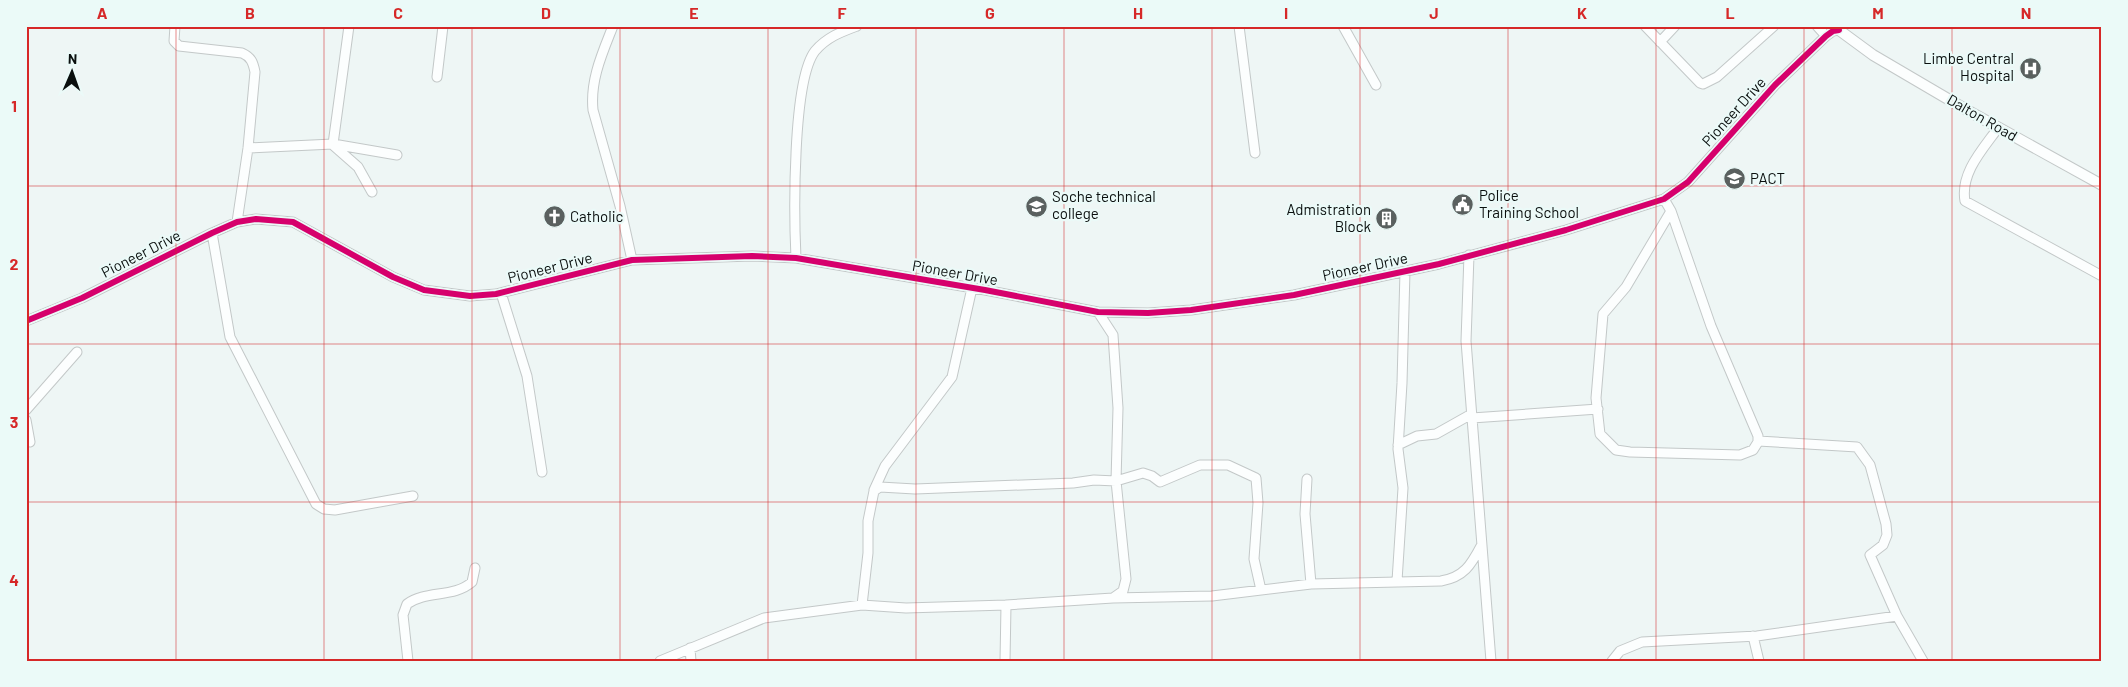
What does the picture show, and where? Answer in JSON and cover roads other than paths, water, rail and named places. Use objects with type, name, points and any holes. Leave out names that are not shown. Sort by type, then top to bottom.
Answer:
[{"type":"main road","name":"Dalton Road","points":[[1840,28],[1872,55],[1998,128],[2102,185]]},
{"type":"street","points":[[175,26],[174,41],[179,46],[242,53],[249,57],[255,72],[248,148],[238,222]]},
{"type":"street","points":[[333,144],[349,26]]},
{"type":"street","points":[[437,77],[443,26]]},
{"type":"street","points":[[614,26],[593,82],[591,97],[620,206],[632,260]]},
{"type":"street","points":[[796,258],[794,211],[803,86],[814,52],[830,36],[857,26]]},
{"type":"street","points":[[1239,26],[1256,153]]},
{"type":"street","points":[[1343,26],[1376,84]]},
{"type":"street","points":[[1645,26],[1704,84],[1717,77],[1774,26]]},
{"type":"street","points":[[1660,42],[1675,26]]},
{"type":"street","points":[[1816,26],[1826,36]]},
{"type":"street","name":"Pioneer Drive","points":[[26,321],[82,298],[212,233],[238,222],[256,219],[293,222],[393,277],[424,290],[470,296],[501,293],[632,260],[752,256],[796,258],[1098,312],[1148,313],[1191,310],[1294,295],[1405,271],[1566,230],[1664,199],[1688,182],[1769,92],[1826,36],[1840,28]]},
{"type":"street","points":[[1998,128],[1973,164],[1965,180],[1965,201],[2102,276]]},
{"type":"street","points":[[248,148],[333,144],[397,155]]},
{"type":"street","points":[[333,144],[358,167],[372,192]]},
{"type":"street","points":[[1664,199],[1671,212],[1711,326],[1753,422],[1758,441],[1753,450],[1740,455],[1616,450],[1600,434],[1596,398],[1603,314],[1626,287],[1671,212]]},
{"type":"street","points":[[212,233],[230,337],[316,504],[324,509],[335,510],[412,496]]},
{"type":"street","points":[[1469,255],[1466,341],[1491,661]]},
{"type":"street","points":[[1397,581],[1403,488],[1398,445],[1402,383],[1405,271]]},
{"type":"street","points":[[862,605],[868,553],[867,532],[874,491],[885,466],[952,377],[972,288]]},
{"type":"street","points":[[501,293],[527,376],[542,472]]},
{"type":"street","points":[[1098,312],[1113,335],[1118,408],[1116,481],[1126,579],[1123,591],[1113,598]]},
{"type":"street","points":[[26,410],[77,352]]},
{"type":"street","points":[[1398,445],[1417,436],[1436,434],[1468,416],[1472,418],[1598,409]]},
{"type":"street","points":[[26,420],[30,442]]},
{"type":"street","points":[[1758,441],[1857,447],[1870,465],[1886,524],[1887,536],[1883,545],[1870,555],[1897,616],[1923,661]]},
{"type":"street","points":[[874,491],[880,487],[915,489],[1073,483],[1094,480],[1116,481],[1143,473],[1162,482],[1189,468],[1200,465],[1228,465],[1256,478],[1258,503],[1254,559],[1261,590]]},
{"type":"street","points":[[1308,479],[1305,514],[1311,584]]},
{"type":"street","points":[[660,661],[764,618],[862,605],[906,608],[1006,605],[1113,598],[1212,596],[1311,584],[1452,579],[1465,573],[1481,546]]},
{"type":"street","points":[[408,661],[403,615],[407,604],[418,599],[465,589],[472,582],[475,568]]},
{"type":"street","points":[[1005,661],[1006,605]]},
{"type":"street","points":[[1612,661],[1620,651],[1642,642],[1753,636],[1897,616]]},
{"type":"street","points":[[1753,636],[1759,661]]},
{"type":"street","points":[[690,648],[691,661]]},
{"type":"place","name":"Limbe Central Hospital","points":[[2030,68]]},
{"type":"place","name":"PACT","points":[[1734,179]]},
{"type":"place","name":"Police Training School","points":[[1463,205]]},
{"type":"place","name":"Soche technical college","points":[[1036,206]]},
{"type":"place","name":"Catholic","points":[[554,217]]},
{"type":"place","name":"Admistration Block","points":[[1387,219]]}]
